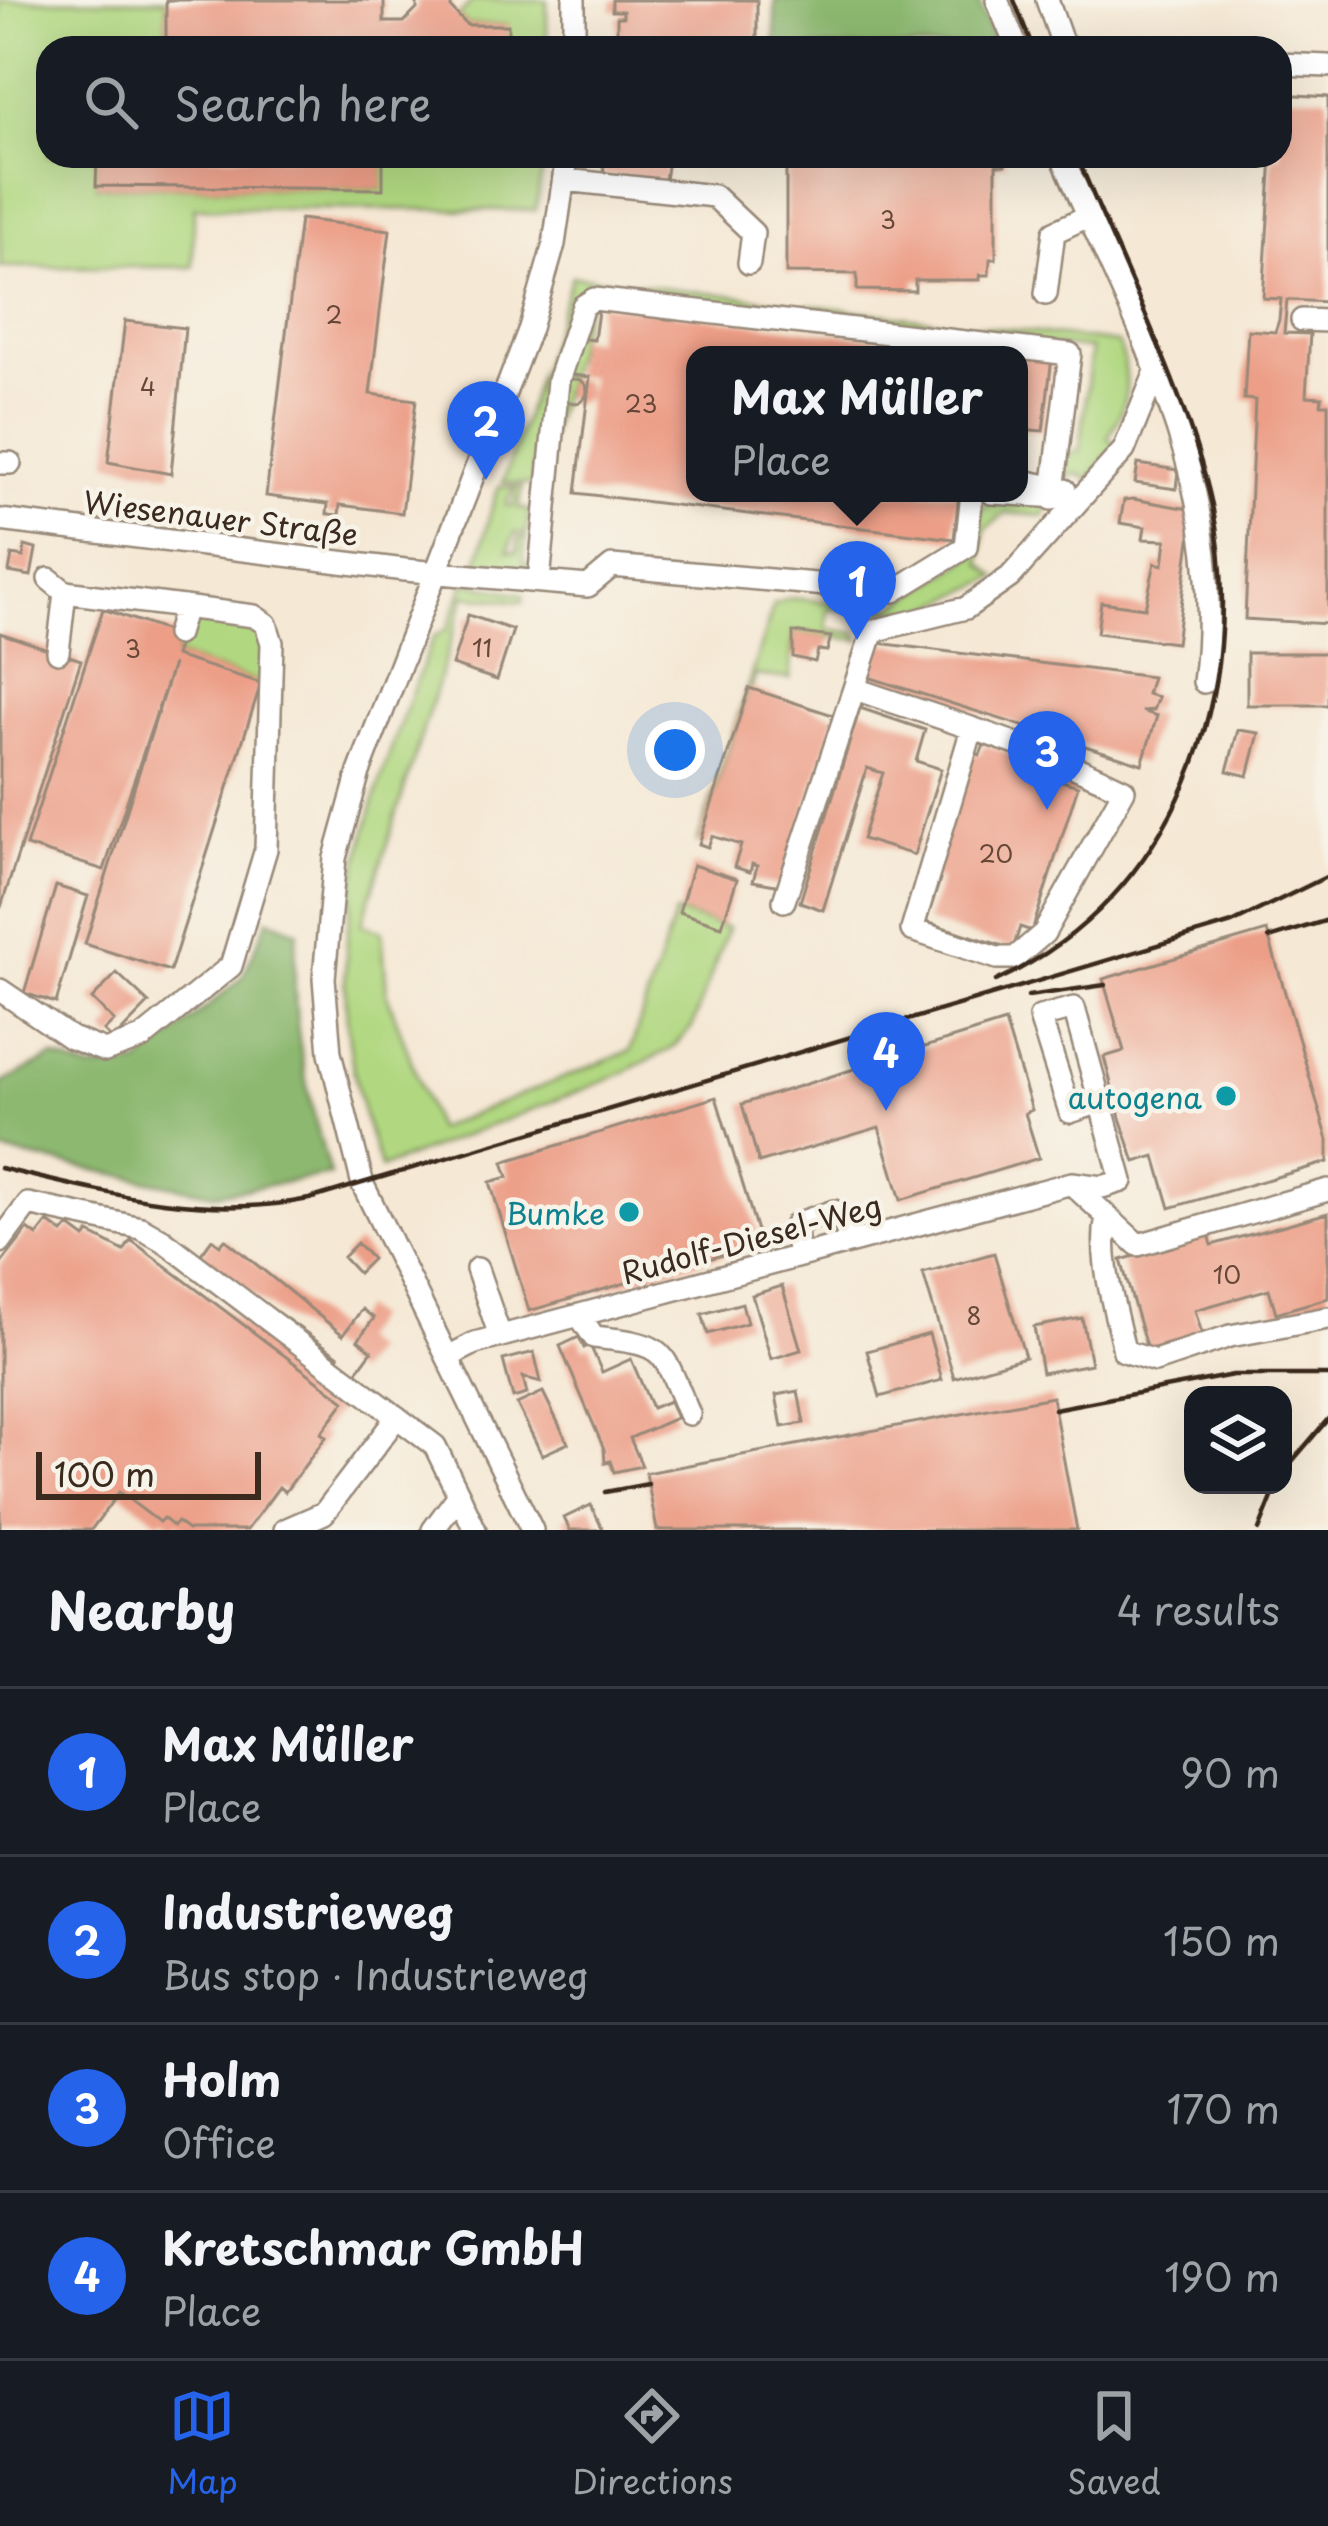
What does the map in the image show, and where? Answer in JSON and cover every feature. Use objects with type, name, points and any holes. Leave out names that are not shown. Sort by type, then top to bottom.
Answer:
[{"type":"street","points":[[574,0],[574,36]]},
{"type":"street","points":[[997,0],[1012,36]]},
{"type":"street","points":[[1047,0],[1060,36]]},
{"type":"street","points":[[1292,64],[1328,66]]},
{"type":"street","points":[[532,1530],[363,1185],[329,1053],[324,978],[341,832],[374,727],[530,328],[566,168]]},
{"type":"street","points":[[1068,168],[1192,462],[1206,533],[1210,605],[1204,682]]},
{"type":"street","points":[[565,180],[714,196],[752,233],[749,262]]},
{"type":"street","points":[[1046,294],[1054,232],[1088,216]]},
{"type":"street","points":[[539,581],[557,381],[583,306],[594,299],[1001,346]]},
{"type":"street","points":[[1302,320],[1328,321]]},
{"type":"street","points":[[1028,349],[1070,354],[1066,494]]},
{"type":"street","points":[[784,901],[867,640],[883,626],[926,622],[966,608],[1027,546],[1066,494],[1124,451],[1155,374]]},
{"type":"street","points":[[1028,483],[1066,494]]},
{"type":"street","points":[[1028,493],[1066,494]]},
{"type":"street","name":"Wiesenauer Straße","points":[[0,520],[588,586],[612,566],[894,591],[966,547],[971,502]]},
{"type":"street","points":[[0,990],[71,1038],[105,1051],[142,1038],[231,966],[266,849],[272,643],[266,624],[254,616],[57,586],[58,652]]},
{"type":"street","points":[[177,634],[185,607]]},
{"type":"street","points":[[855,689],[972,729],[1071,763],[1124,790],[1044,933],[1015,958],[997,958],[911,930],[972,729]]},
{"type":"street","name":"Rudolf-Diesel-Weg","points":[[448,1357],[500,1336],[1072,1183],[1102,1187],[1123,1181],[1100,1102]]},
{"type":"street","points":[[1072,1183],[1138,1245],[1328,1190]]},
{"type":"street","points":[[0,1242],[28,1204],[141,1228],[435,1446],[460,1487],[475,1530]]},
{"type":"street","points":[[798,1256],[796,1224],[834,1211],[843,1217],[850,1242]]},
{"type":"street","points":[[1107,1216],[1102,1241],[1124,1351],[1137,1358],[1155,1360],[1230,1336],[1328,1318]]},
{"type":"street","points":[[477,1269],[500,1336]]},
{"type":"street","points":[[579,1315],[594,1337],[650,1344],[662,1352],[689,1414]]},
{"type":"street","points":[[285,1530],[324,1513],[397,1417]]},
{"type":"street","points":[[433,1530],[460,1487]]},
{"type":"green space","points":[[0,0],[166,0],[166,36],[36,36],[36,168],[97,168],[97,186],[382,189],[383,168],[542,168],[536,210],[194,208],[193,267],[0,267]]},
{"type":"green space","points":[[473,0],[547,0],[547,36],[507,36],[507,25],[467,25],[459,16]]},
{"type":"green space","points":[[775,0],[978,0],[993,36],[775,36]]},
{"type":"green space","points":[[572,276],[785,302],[771,316],[590,292],[547,446],[536,445],[532,485],[503,482]]},
{"type":"green space","points":[[809,305],[1118,343],[1126,380],[1124,403],[1108,438],[1116,445],[1087,480],[1079,474],[1065,478],[1068,452],[1080,452],[1091,349],[812,321]]},
{"type":"green space","points":[[499,486],[513,487],[506,505],[513,507],[516,487],[522,488],[519,508],[529,510],[526,534],[515,533],[508,551],[517,552],[519,538],[526,538],[523,563],[534,565],[530,572],[476,565]]},
{"type":"green space","points":[[987,502],[1018,502],[1046,504],[1047,509],[1043,516],[1007,513],[985,529],[981,563],[997,577],[920,612],[829,609],[827,629],[856,633],[860,640],[793,633],[790,679],[756,675],[697,844],[774,604],[791,598],[892,608],[971,558]]},
{"type":"green space","points":[[465,583],[523,594],[523,602],[465,596],[362,924],[382,931],[387,994],[436,1129],[630,1051],[675,913],[728,928],[692,1027],[671,1049],[608,1080],[381,1168],[359,1096],[348,1028],[346,962],[352,897],[365,834],[407,704],[434,636],[447,629]]},
{"type":"green space","points":[[193,618],[252,625],[264,640],[261,683],[176,656]]},
{"type":"green space","points":[[268,919],[298,931],[297,1023],[330,1175],[214,1194],[0,1151],[0,1084],[53,1057],[89,1070],[139,1064],[242,978]]},
{"type":"building","points":[[166,0],[384,0],[384,22],[404,22],[417,9],[417,0],[451,0],[451,8],[467,25],[508,25],[508,36],[166,36]]},
{"type":"building","points":[[612,0],[757,0],[757,36],[617,36],[617,17],[623,17],[623,11],[612,11]]},
{"type":"building","points":[[1292,95],[1328,97],[1328,302],[1287,300],[1284,333],[1310,334],[1306,396],[1322,397],[1321,404],[1328,404],[1328,624],[1245,619],[1255,400],[1244,399],[1248,330],[1275,332],[1281,299],[1263,298],[1271,168],[1292,168]]},
{"type":"building","points":[[97,168],[383,168],[383,189],[96,186]]},
{"type":"building","points":[[604,168],[667,168],[665,180],[603,175]]},
{"type":"building","points":[[786,168],[996,168],[996,259],[990,259],[989,275],[980,275],[980,280],[915,280],[915,291],[857,290],[857,274],[786,273]]},
{"type":"building","points":[[300,219],[390,230],[370,394],[416,400],[402,513],[340,505],[339,515],[327,514],[328,504],[266,496]]},
{"type":"building","points":[[599,304],[933,346],[686,346],[686,502],[958,502],[954,539],[576,493],[590,377],[573,375],[575,352],[577,338],[594,340]]},
{"type":"building","points":[[125,321],[185,328],[171,474],[108,462]]},
{"type":"building","points":[[1028,355],[1052,358],[1043,431],[1028,430]]},
{"type":"building","points":[[575,379],[587,391],[575,403],[563,391]]},
{"type":"building","points":[[1138,464],[1178,470],[1176,489],[1135,483]]},
{"type":"building","points":[[1124,500],[1194,510],[1176,643],[1097,633],[1101,602],[1145,608],[1155,563],[1163,565],[1166,540],[1143,539],[1145,527],[1120,523]]},
{"type":"building","points":[[25,546],[36,549],[31,576],[9,572],[12,555],[23,557]]},
{"type":"building","points":[[103,609],[181,636],[175,656],[261,683],[170,971],[85,944],[173,664],[104,870],[26,846]]},
{"type":"building","points":[[468,615],[513,630],[497,680],[452,665]]},
{"type":"building","points":[[793,632],[831,637],[827,651],[818,650],[815,662],[793,657]]},
{"type":"building","points":[[0,633],[81,660],[1,907],[0,907]]},
{"type":"building","points":[[878,643],[1152,677],[1147,694],[1158,697],[1153,710],[1142,711],[1157,716],[1142,764],[868,677]]},
{"type":"building","points":[[1247,653],[1328,653],[1328,705],[1247,705]]},
{"type":"building","points":[[749,688],[836,716],[781,886],[753,881],[757,866],[752,864],[750,872],[734,867],[741,845],[712,836],[708,847],[699,844]]},
{"type":"building","points":[[860,708],[925,730],[916,761],[941,769],[914,855],[862,839],[883,773],[867,768],[823,910],[800,902]]},
{"type":"building","points":[[1238,730],[1259,733],[1248,776],[1227,771]]},
{"type":"building","points":[[984,745],[1062,770],[1059,780],[1078,786],[1032,931],[1020,927],[1013,949],[926,922],[940,880],[931,877],[971,752],[980,755]]},
{"type":"building","points":[[693,865],[737,879],[722,926],[679,912]]},
{"type":"building","points":[[56,886],[88,896],[56,1003],[24,993]]},
{"type":"building","name":"autogena","points":[[1267,931],[1328,1140],[1328,1162],[1170,1208],[1155,1156],[1135,1162],[1120,1118],[1104,1057],[1124,1051],[1103,979]]},
{"type":"building","points":[[117,973],[149,1003],[113,1040],[104,1031],[114,1021],[92,999]]},
{"type":"building","points":[[1005,1022],[1032,1110],[1025,1113],[1039,1158],[901,1200],[879,1127],[759,1163],[742,1104]]},
{"type":"building","name":"Bumke","points":[[716,1097],[761,1244],[529,1311],[490,1182],[508,1177],[503,1162]]},
{"type":"building","points":[[1328,1213],[1328,1298],[1276,1313],[1269,1289],[1195,1310],[1202,1334],[1147,1350],[1121,1260],[1209,1234],[1212,1245]]},
{"type":"building","points":[[48,1222],[63,1233],[69,1226],[85,1238],[89,1233],[124,1251],[131,1240],[345,1401],[321,1433],[326,1437],[285,1492],[279,1487],[247,1530],[188,1530],[163,1518],[159,1522],[119,1492],[91,1530],[0,1530],[0,1265],[28,1229],[37,1236]]},
{"type":"building","points":[[212,1239],[220,1245],[225,1239],[343,1335],[362,1309],[374,1318],[358,1340],[372,1351],[355,1374],[336,1360],[339,1356],[199,1257]]},
{"type":"building","points":[[357,1243],[372,1259],[358,1273],[343,1257]]},
{"type":"building","points":[[994,1253],[1025,1357],[954,1378],[923,1273]]},
{"type":"building","points":[[782,1286],[801,1350],[771,1359],[752,1295]]},
{"type":"building","points":[[742,1303],[747,1323],[708,1334],[702,1314]]},
{"type":"building","points":[[1082,1318],[1091,1364],[1042,1373],[1034,1327]]},
{"type":"building","points":[[929,1334],[942,1380],[880,1397],[867,1351]]},
{"type":"building","points":[[579,1337],[584,1348],[590,1345],[602,1372],[631,1359],[652,1408],[669,1401],[676,1418],[630,1438],[642,1466],[614,1472],[610,1461],[605,1463],[604,1449],[560,1346]]},
{"type":"building","points":[[534,1352],[541,1382],[523,1377],[527,1394],[513,1398],[503,1360]]},
{"type":"building","points":[[798,1391],[804,1423],[782,1427],[776,1395]]},
{"type":"building","points":[[543,1392],[568,1443],[542,1455],[517,1404]]},
{"type":"building","points":[[1052,1397],[1077,1530],[657,1530],[646,1473]]},
{"type":"building","points":[[591,1505],[603,1530],[570,1530],[564,1518]]},
{"type":"railway","points":[[1014,0],[1028,36]]},
{"type":"railway","points":[[996,981],[1058,945],[1111,898],[1153,844],[1186,782],[1208,716],[1220,647],[1221,576],[1201,463],[1170,374],[1082,168]]},
{"type":"railway","points":[[0,1168],[115,1194],[191,1205],[230,1207],[309,1199],[1232,923],[1328,876]]},
{"type":"railway","points":[[1269,938],[1328,920]]},
{"type":"railway","points":[[1028,996],[1105,985]]},
{"type":"railway","points":[[1054,1409],[1233,1375],[1328,1375]]},
{"type":"railway","points":[[1292,1461],[1328,1419]]},
{"type":"railway","points":[[605,1492],[648,1484]]},
{"type":"railway","points":[[1259,1530],[1273,1494]]},
{"type":"place","name":"Industrieweg","points":[[486,480]]},
{"type":"place","name":"Max Müller","points":[[857,640]]},
{"type":"place","name":"Holm","points":[[1047,810]]},
{"type":"place","name":"autogena","points":[[1226,1096]]},
{"type":"place","name":"Kretschmar GmbH","points":[[886,1111]]},
{"type":"place","name":"Bumke","points":[[629,1212]]}]
